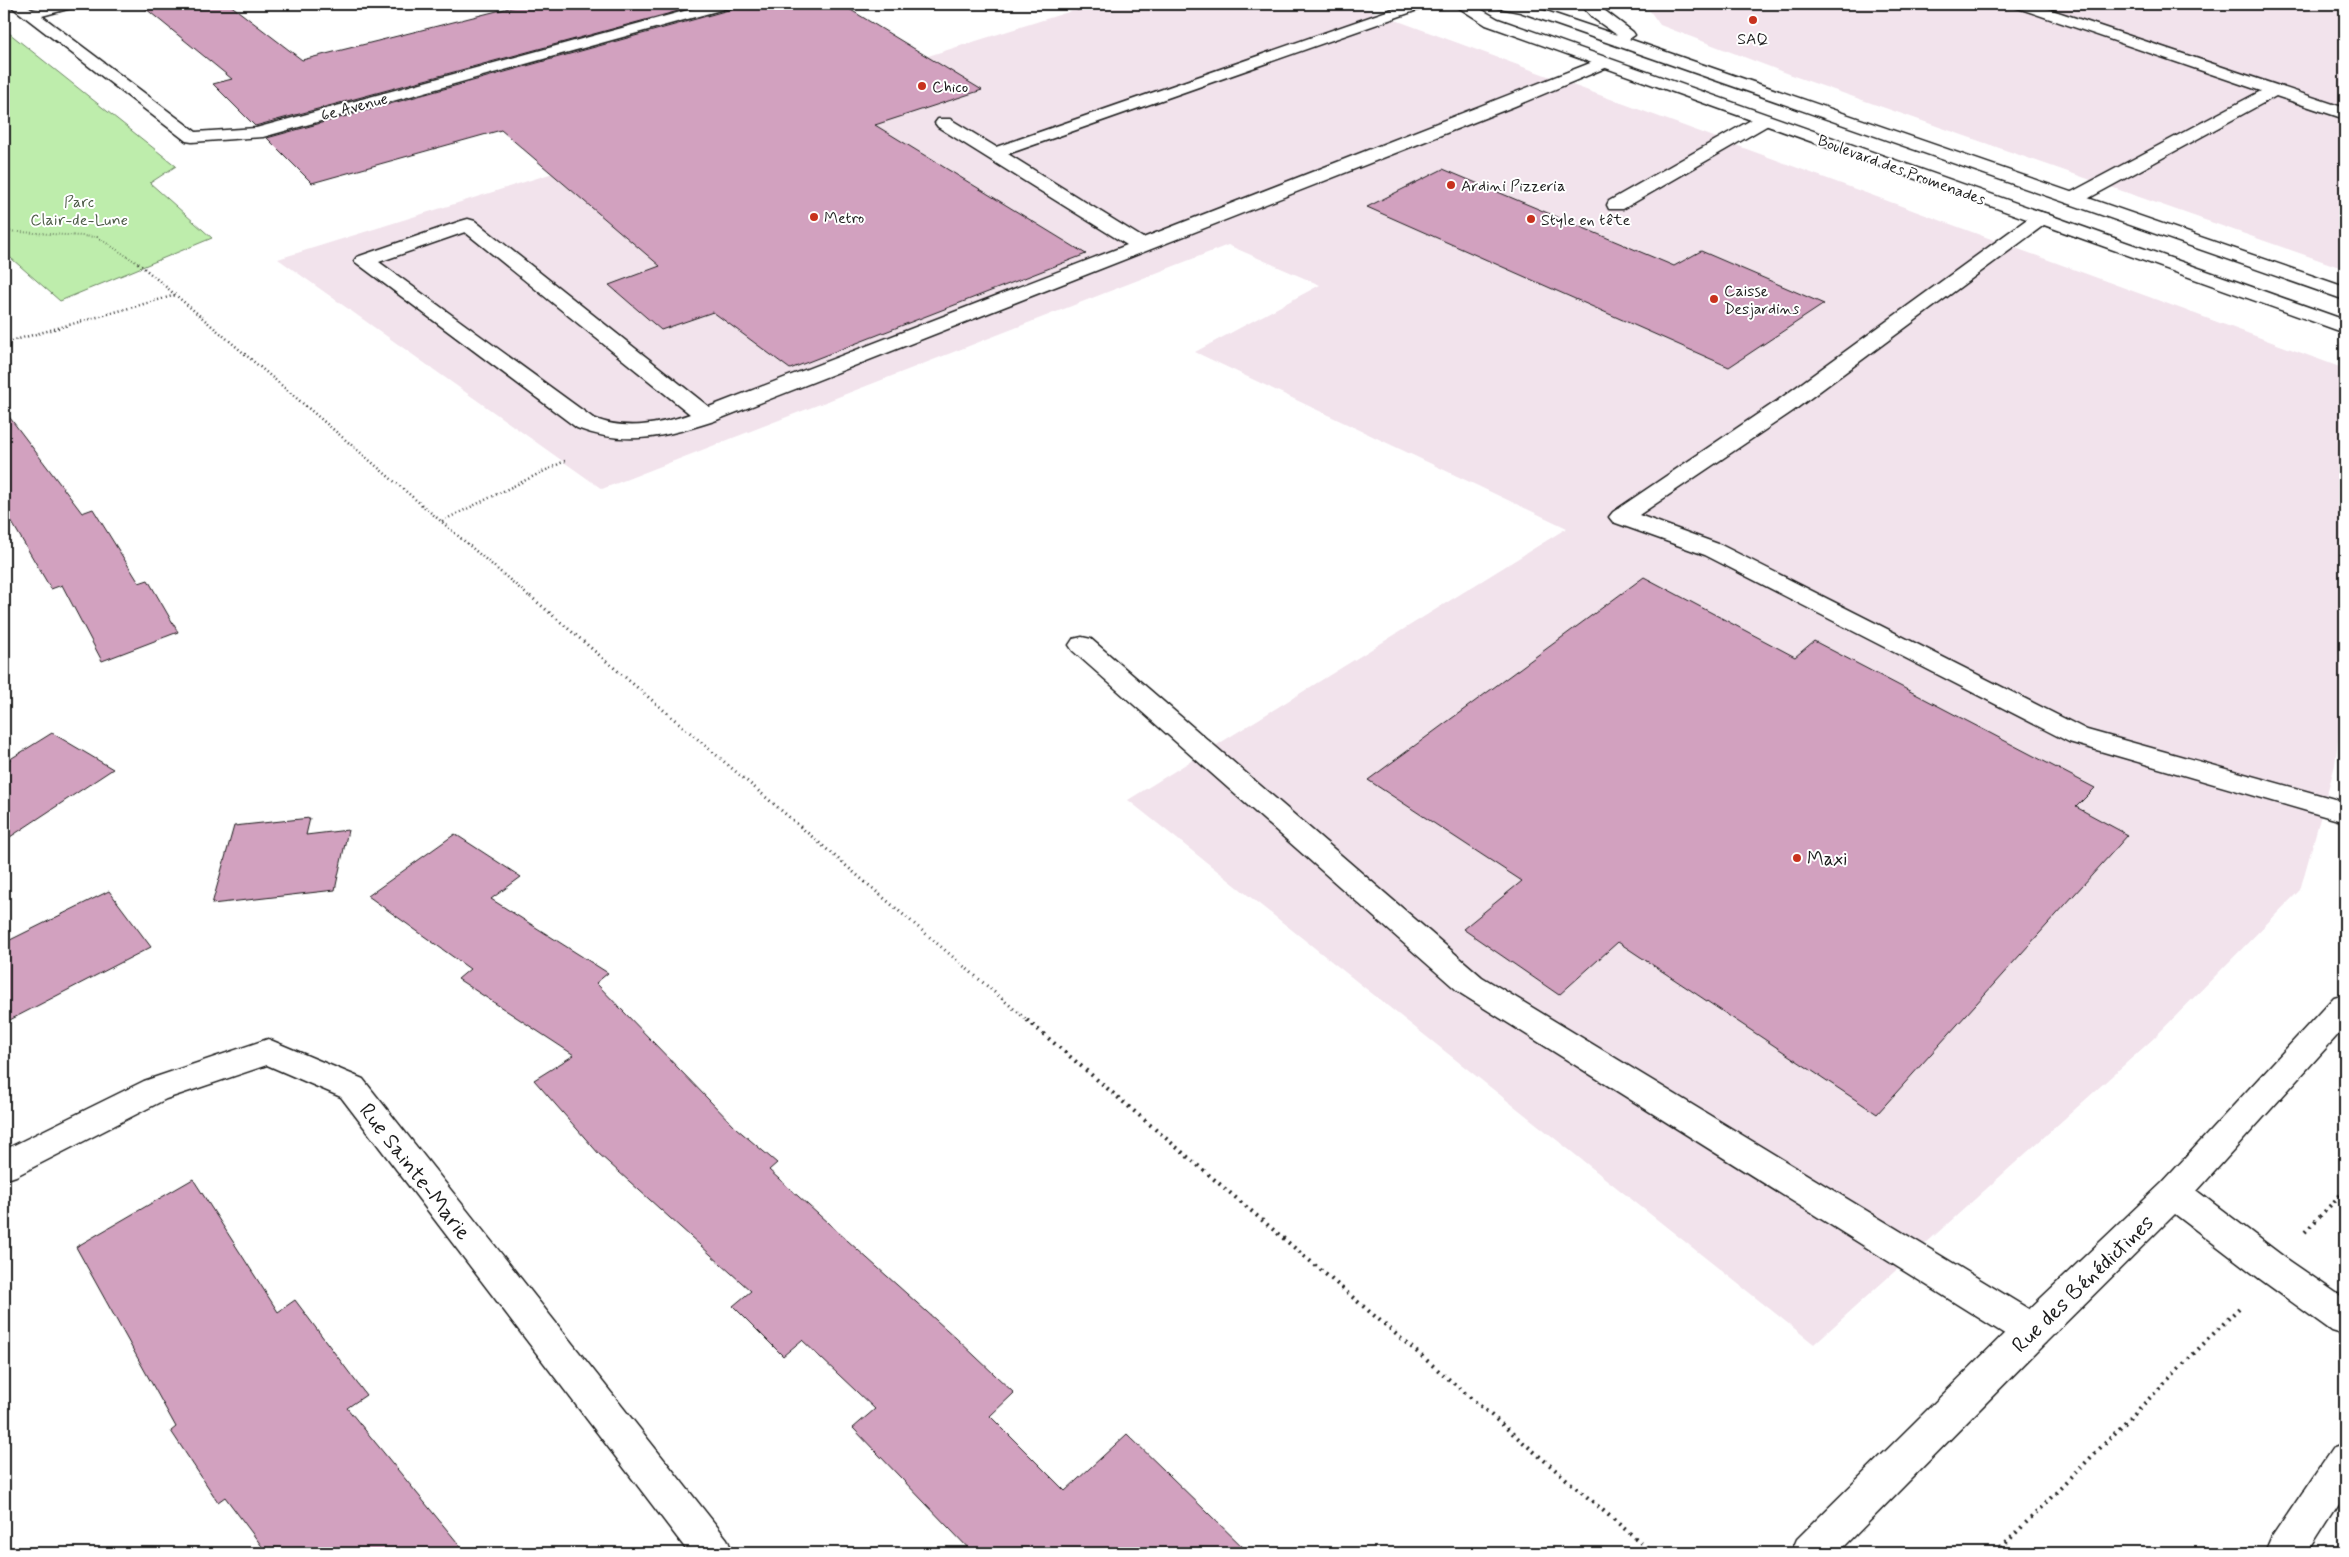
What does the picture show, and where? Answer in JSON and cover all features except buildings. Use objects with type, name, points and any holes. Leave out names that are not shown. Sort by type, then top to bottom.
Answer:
[{"type":"street","points":[[23,9],[70,4]]},
{"type":"street","name":"6e Avenue","points":[[23,9],[192,137],[257,133],[726,4]]},
{"type":"street","points":[[995,153],[1421,4]]},
{"type":"street","name":"Boulevard des Promenades","points":[[1462,4],[1492,22],[1604,63],[2345,327]]},
{"type":"street","name":"Boulevard des Promenades","points":[[1500,4],[1523,8],[2345,294]]},
{"type":"street","points":[[1588,4],[1599,15],[1651,52]]},
{"type":"street","points":[[2020,4],[2345,114]]},
{"type":"street","points":[[706,416],[468,225],[364,261],[585,423],[599,430],[619,433],[652,431],[684,424],[706,416],[1509,102],[1604,63]]},
{"type":"street","points":[[2073,199],[2275,90]]},
{"type":"street","points":[[1616,205],[1764,120]]},
{"type":"street","points":[[944,123],[1100,218],[1140,245]]},
{"type":"street","points":[[2041,218],[1785,406],[1621,517],[1713,550],[2078,736],[2345,812]]},
{"type":"street","points":[[1082,645],[1471,985],[2032,1331]]},
{"type":"street","name":"Rue des Bénédictines","points":[[1811,1553],[2032,1331],[2174,1192],[2345,1006]]},
{"type":"street","name":"Rue Sainte-Marie","points":[[4,1166],[155,1090],[268,1052],[352,1088],[713,1553]]},
{"type":"street","points":[[2174,1192],[2272,1268],[2345,1319]]},
{"type":"street","points":[[2285,1553],[2345,1462]]},
{"type":"path","points":[[4,231],[92,236],[121,250],[442,521],[1653,1553]]},
{"type":"path","points":[[4,343],[176,295]]},
{"type":"path","points":[[442,521],[553,468]]},
{"type":"path","points":[[2310,1225],[2345,1190]]},
{"type":"path","points":[[1996,1553],[2236,1312]]},
{"type":"shaded area","points":[[1094,4],[1352,4],[2345,369],[2345,682],[2335,765],[2300,890],[2154,1038],[1814,1344],[1128,800],[1567,528],[1195,352],[1320,285],[1228,245],[602,489],[278,259]]},
{"type":"shaded area","points":[[1645,4],[2345,4],[2345,269],[1791,75],[1660,25]]},
{"type":"green space","name":"Parc Clair-de-Lune","points":[[4,29],[176,166],[150,183],[212,238],[60,301],[4,252]]},
{"type":"place","name":"SAQ","points":[[1753,20]]},
{"type":"place","name":"Chico","points":[[922,86]]},
{"type":"place","name":"Ardini Pizzeria","points":[[1451,185]]},
{"type":"place","name":"Metro","points":[[814,217]]},
{"type":"place","name":"Style en tête","points":[[1531,219]]},
{"type":"place","name":"Caisse Desjardins","points":[[1714,299]]},
{"type":"place","name":"Maxi","points":[[1797,858]]}]
